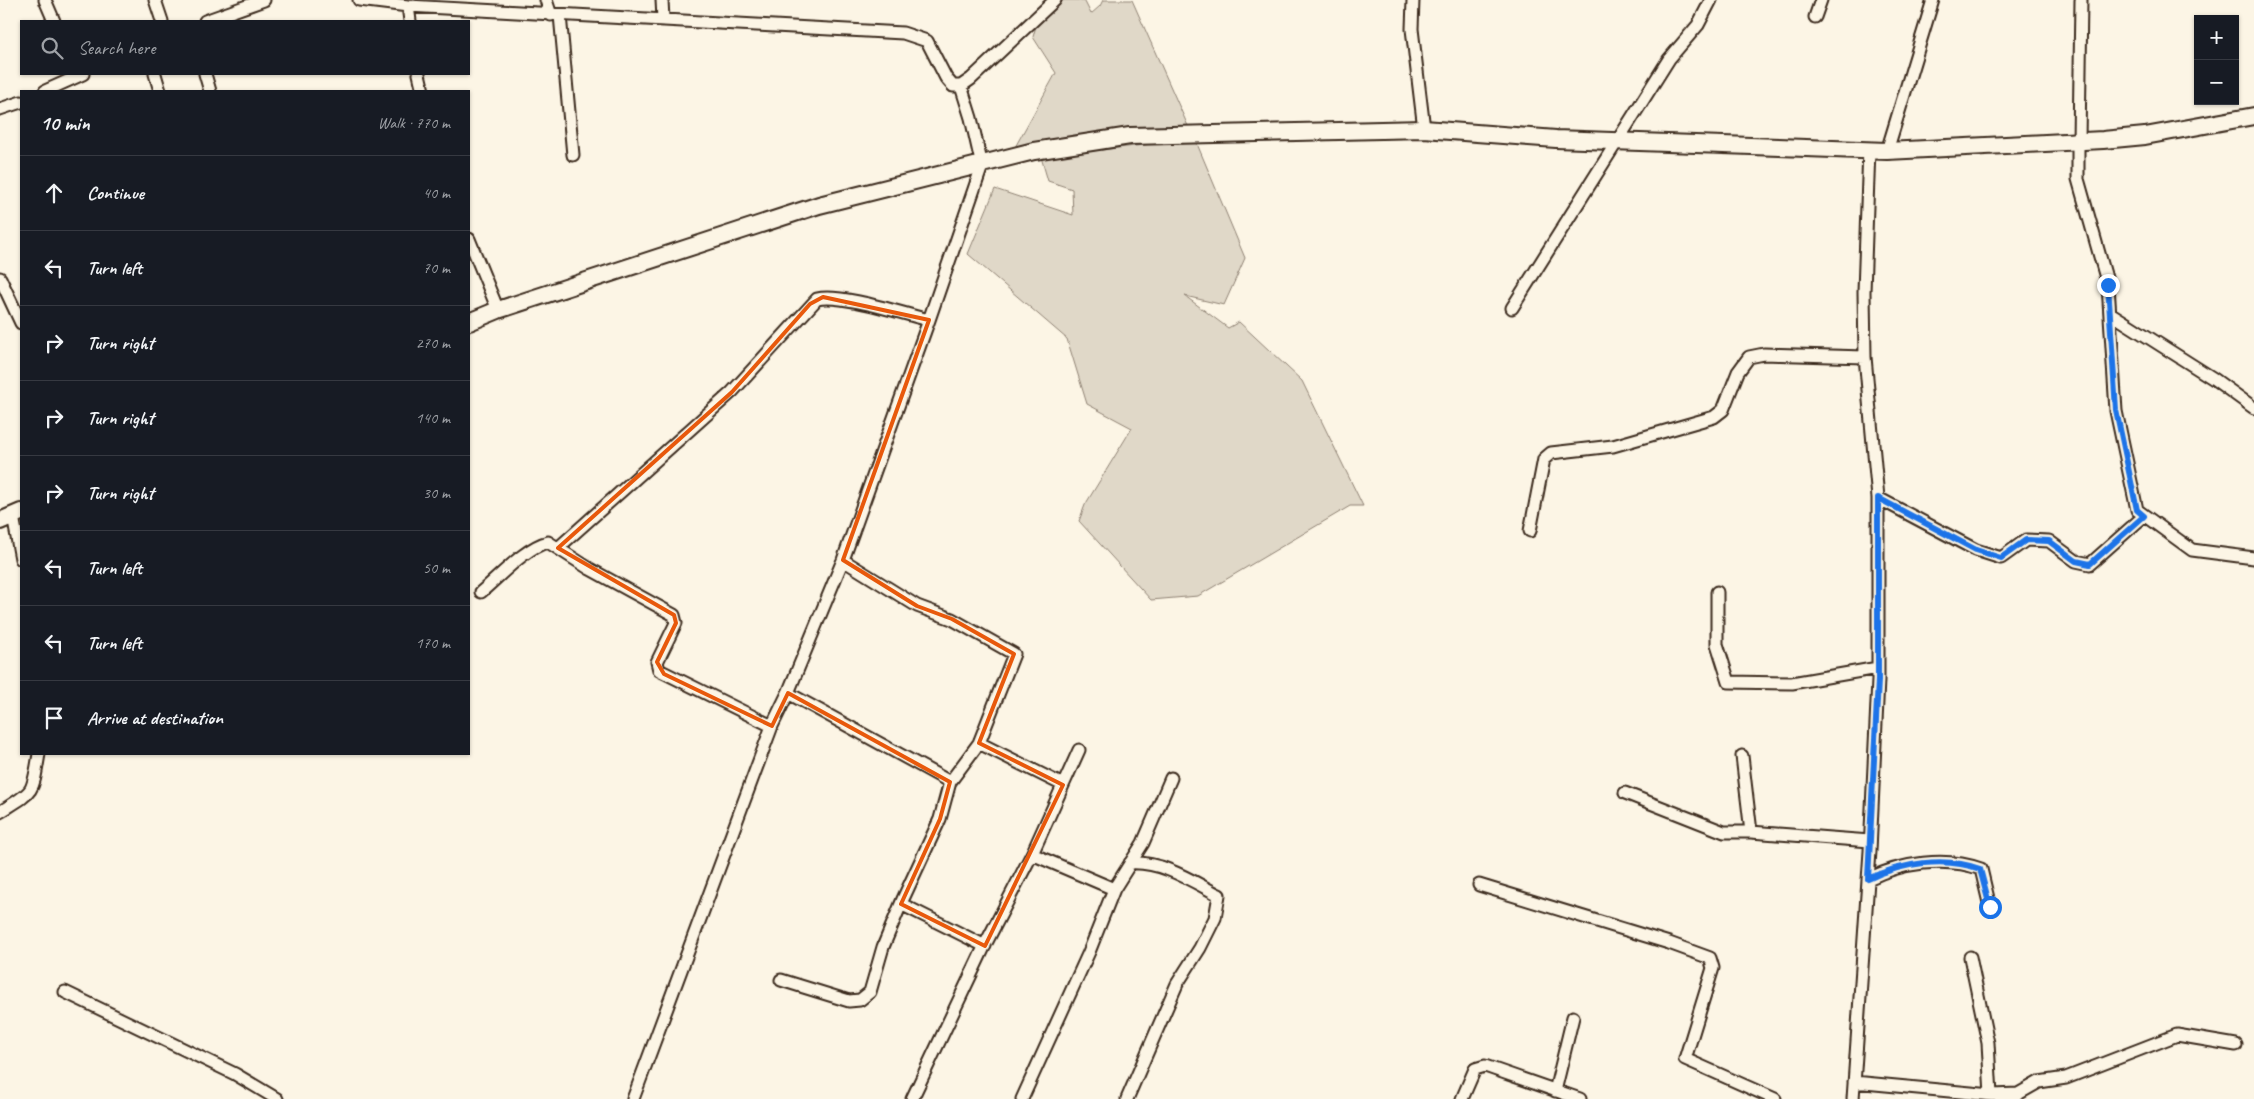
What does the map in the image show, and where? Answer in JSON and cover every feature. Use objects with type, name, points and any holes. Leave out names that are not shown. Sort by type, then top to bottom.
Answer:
[{"type":"street","points":[[45,0],[54,20]]},
{"type":"street","points":[[155,0],[162,20]]},
{"type":"street","points":[[208,20],[264,0]]},
{"type":"street","points":[[359,0],[408,6],[555,15],[903,33],[927,41],[946,78],[953,86],[961,86],[971,79],[1054,0]]},
{"type":"street","points":[[546,0],[555,15],[573,154]]},
{"type":"street","points":[[662,0],[662,20]]},
{"type":"street","points":[[1413,0],[1412,29],[1424,129]]},
{"type":"street","points":[[1512,308],[1669,60],[1698,26],[1711,0]]},
{"type":"street","points":[[1815,17],[1821,0]]},
{"type":"street","points":[[2081,0],[2078,179],[2108,285],[2116,410],[2137,510],[2192,550],[2254,558]]},
{"type":"street","points":[[1887,151],[1929,1]]},
{"type":"street","points":[[408,6],[410,20]]},
{"type":"street","points":[[47,90],[78,75]]},
{"type":"street","points":[[155,75],[160,90]]},
{"type":"street","points":[[205,75],[210,90]]},
{"type":"street","points":[[419,75],[423,90]]},
{"type":"street","points":[[633,1099],[772,726],[788,693],[843,560],[930,320],[982,166],[971,118],[961,86]]},
{"type":"street","points":[[0,109],[20,102]]},
{"type":"street","points":[[470,322],[498,310],[819,205],[982,166],[1034,151],[1130,136],[1424,129],[1556,140],[1887,151],[2145,136],[2254,116]]},
{"type":"street","points":[[1853,1099],[1868,879],[1878,668],[1878,498],[1865,357],[1864,292],[1869,149]]},
{"type":"street","points":[[470,241],[498,310]]},
{"type":"street","points":[[0,278],[20,321]]},
{"type":"street","points":[[558,548],[732,392],[817,298],[824,297],[849,301],[930,320]]},
{"type":"street","points":[[2110,313],[2214,379],[2254,408]]},
{"type":"street","points":[[1530,531],[1544,459],[1551,453],[1613,446],[1714,417],[1724,410],[1738,372],[1749,358],[1764,354],[1865,357]]},
{"type":"street","points":[[1878,498],[1976,550],[2001,558],[2026,540],[2049,541],[2076,561],[2090,564],[2144,516]]},
{"type":"street","points":[[11,516],[20,555]]},
{"type":"street","points":[[481,592],[540,544],[548,542],[590,569],[674,615],[676,623],[657,662],[659,670],[772,726]]},
{"type":"street","points":[[781,980],[849,1001],[860,1000],[870,992],[884,947],[901,904],[940,819],[950,782],[979,743],[1014,654],[952,619],[918,606],[843,560]]},
{"type":"street","points":[[1717,592],[1718,644],[1729,682],[1792,683],[1878,668]]},
{"type":"street","points":[[788,693],[950,782]]},
{"type":"street","points":[[979,743],[1063,784]]},
{"type":"street","points":[[912,1099],[984,946],[1032,854],[1079,750]]},
{"type":"street","points":[[0,812],[30,794],[34,786],[39,755]]},
{"type":"street","points":[[1742,756],[1751,832]]},
{"type":"street","points":[[1022,1099],[1089,952],[1114,889],[1143,843],[1172,778]]},
{"type":"street","points":[[1626,793],[1724,832],[1751,832],[1870,841]]},
{"type":"street","points":[[1032,854],[1114,889]]},
{"type":"street","points":[[1127,1099],[1177,984],[1200,948],[1215,918],[1219,895],[1181,875],[1142,862],[1130,863]]},
{"type":"street","points":[[1868,879],[1887,870],[1931,862],[1970,865],[1980,869],[1990,907]]},
{"type":"street","points":[[1478,884],[1669,943],[1710,958],[1713,968],[1685,1059],[1775,1099]]},
{"type":"street","points":[[901,904],[984,946]]},
{"type":"street","points":[[1970,958],[1988,1043],[1991,1095]]},
{"type":"street","points":[[65,992],[235,1074],[277,1099]]},
{"type":"street","points":[[1555,1091],[1573,1017]]},
{"type":"street","points":[[1854,1082],[1991,1095],[2018,1094],[2039,1082],[2066,1078],[2177,1035],[2236,1045]]},
{"type":"street","points":[[1462,1099],[1475,1068],[1485,1066],[1580,1099]]},
{"type":"highlighted area","points":[[823,297],[929,320],[843,560],[917,606],[952,619],[1014,654],[979,743],[1063,785],[985,946],[901,904],[940,819],[950,782],[788,693],[772,726],[664,674],[657,662],[676,623],[674,615],[558,548],[732,392],[810,304]]},
{"type":"shaded area","points":[[1064,0],[1084,0],[1091,14],[1100,6],[1103,0],[1132,0],[1188,126],[1014,149],[1056,73],[1033,37],[1036,26]]},
{"type":"shaded area","points":[[1195,139],[1245,258],[1224,305],[1185,296],[1228,328],[1239,322],[1302,381],[1363,506],[1350,506],[1198,596],[1151,600],[1079,521],[1085,505],[1132,428],[1087,404],[1067,339],[968,254],[995,189],[1073,215],[1072,189],[1048,181],[1041,157]]},
{"type":"route","points":[[1990,907],[1985,882],[1980,869],[1970,865],[1931,862],[1887,870],[1868,879],[1878,680],[1878,498],[1976,550],[2001,558],[2026,540],[2049,541],[2076,561],[2090,564],[2144,516],[2137,510],[2116,410],[2108,285]]}]
